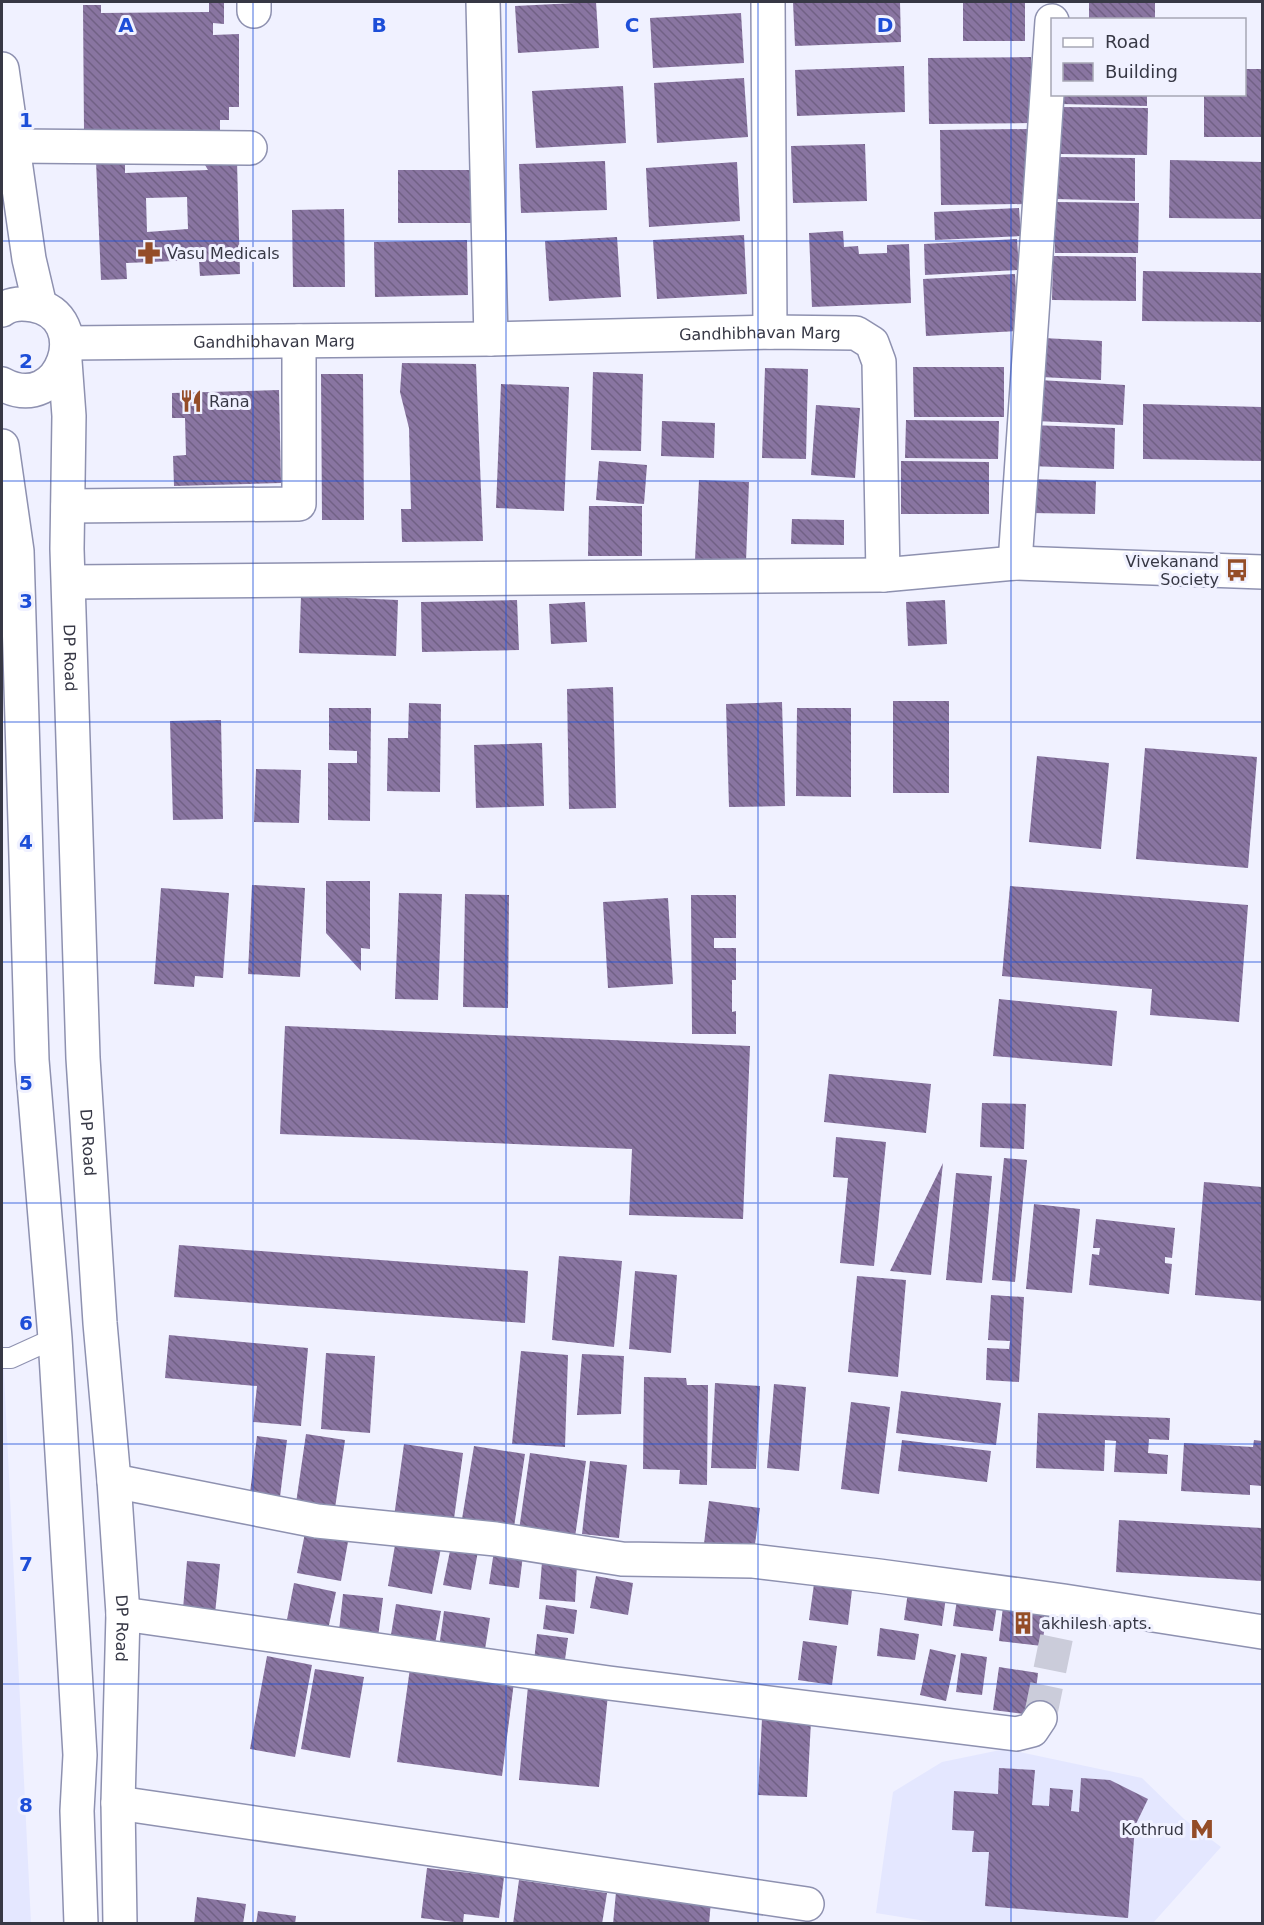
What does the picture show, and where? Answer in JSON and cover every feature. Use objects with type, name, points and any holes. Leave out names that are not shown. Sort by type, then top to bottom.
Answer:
[{"type":"street","points":[[483,2],[491,339]]},
{"type":"street","points":[[768,2],[770,332]]},
{"type":"street","points":[[1053,18],[1054,2]]},
{"type":"street","points":[[1015,563],[1051,49]]},
{"type":"street","points":[[2,69],[29,259],[40,306]]},
{"type":"street","points":[[13,146],[250,148]]},
{"type":"street","points":[[2,310],[21,303],[40,306],[53,314],[63,327],[66,352],[57,376],[45,385],[26,391],[12,389],[2,384]]},
{"type":"street","name":"Gandhibhavan Marg","points":[[66,352],[298,341],[770,332],[856,333],[872,343],[879,362],[884,575]]},
{"type":"street","points":[[68,506],[299,504],[298,341]]},
{"type":"street","name":"DP Road","points":[[66,352],[69,416],[69,582],[83,1058],[100,1323],[123,1614],[118,1803],[120,1923]]},
{"type":"street","points":[[2,446],[8,529],[17,551],[11,691],[32,1060],[55,1338],[80,1755],[77,1811],[81,1923]]},
{"type":"street","points":[[69,582],[884,575],[1015,563],[1263,572]]},
{"type":"street","points":[[114,1480],[317,1521],[496,1539],[622,1559],[753,1561],[1064,1601],[1263,1632]]},
{"type":"street","points":[[123,1614],[609,1683],[1016,1734],[1032,1730],[1040,1718]]},
{"type":"street","points":[[118,1803],[807,1904]]},
{"type":"lane","points":[[2,1358],[11,1358],[55,1338]]},
{"type":"shaded area","points":[[2,1334],[31,1923],[2,1923]]},
{"type":"shaded area","points":[[1005,1749],[1142,1778],[1184,1819],[1221,1847],[1153,1923],[944,1924],[876,1913],[893,1792],[942,1762]]},
{"type":"building","points":[[209,2],[224,2],[224,24],[213,23],[213,35],[239,34],[239,107],[229,107],[229,120],[220,120],[220,132],[84,132],[83,5],[101,5],[101,13],[209,12]]},
{"type":"building","points":[[596,2],[599,48],[518,53],[515,6]]},
{"type":"building","points":[[793,2],[900,2],[901,42],[795,46]]},
{"type":"building","points":[[1089,2],[1155,2],[1155,18],[1089,18]]},
{"type":"building","points":[[963,3],[1025,3],[1025,41],[963,41]]},
{"type":"building","points":[[741,13],[744,63],[653,68],[650,18]]},
{"type":"building","points":[[1031,57],[1031,123],[929,124],[928,58]]},
{"type":"building","points":[[904,66],[905,112],[797,116],[795,70]]},
{"type":"building","points":[[1246,69],[1262,69],[1262,137],[1204,137],[1204,96],[1246,96]]},
{"type":"building","points":[[744,78],[748,137],[657,143],[654,83]]},
{"type":"building","points":[[623,86],[626,143],[536,148],[532,91]]},
{"type":"building","points":[[1061,96],[1147,96],[1147,106],[1061,104]]},
{"type":"building","points":[[1061,107],[1148,108],[1147,155],[1060,154]]},
{"type":"building","points":[[1027,129],[1028,204],[941,205],[940,130]]},
{"type":"building","points":[[865,144],[867,201],[793,203],[791,146]]},
{"type":"building","points":[[1056,157],[1135,158],[1135,201],[1055,199]]},
{"type":"building","points":[[125,160],[125,173],[208,170],[202,160],[237,161],[240,274],[200,276],[199,260],[126,263],[127,279],[101,280],[96,161]],"holes":[[[187,197],[188,229],[147,232],[146,198]]]},
{"type":"building","points":[[1170,160],[1262,162],[1262,219],[1169,218]]},
{"type":"building","points":[[605,161],[607,210],[521,213],[519,164]]},
{"type":"building","points":[[737,162],[740,221],[649,227],[646,168]]},
{"type":"building","points":[[398,170],[474,170],[475,223],[398,223]]},
{"type":"building","points":[[1055,202],[1139,203],[1138,253],[1055,253]]},
{"type":"building","points":[[1019,208],[1021,236],[935,240],[934,212]]},
{"type":"building","points":[[344,209],[345,287],[293,287],[292,210]]},
{"type":"building","points":[[843,231],[844,247],[858,246],[859,254],[887,253],[887,245],[909,244],[911,303],[812,307],[809,233]]},
{"type":"building","points":[[744,235],[747,294],[657,299],[653,240]]},
{"type":"building","points":[[617,237],[621,297],[549,301],[545,241]]},
{"type":"building","points":[[1017,239],[1019,270],[925,275],[924,244]]},
{"type":"building","points":[[467,240],[468,295],[375,297],[374,242]]},
{"type":"building","points":[[1053,256],[1136,257],[1136,301],[1052,300]]},
{"type":"building","points":[[1143,271],[1262,273],[1262,322],[1142,321]]},
{"type":"building","points":[[1015,274],[1018,331],[926,336],[923,279]]},
{"type":"building","points":[[1043,338],[1102,341],[1101,380],[1041,377]]},
{"type":"building","points":[[402,363],[476,364],[483,541],[402,542],[401,509],[411,509],[409,428],[400,392]]},
{"type":"building","points":[[913,367],[1004,367],[1004,417],[914,417]]},
{"type":"building","points":[[765,368],[808,369],[806,459],[762,458]]},
{"type":"building","points":[[593,372],[643,374],[641,451],[591,450]]},
{"type":"building","points":[[321,374],[363,374],[364,520],[322,520]]},
{"type":"building","points":[[1039,380],[1125,385],[1123,425],[1036,421]]},
{"type":"building","points":[[501,384],[569,387],[564,511],[496,508]]},
{"type":"building","points":[[279,390],[281,483],[174,486],[173,456],[186,455],[185,418],[172,418],[172,393]]},
{"type":"building","points":[[1143,404],[1262,407],[1262,461],[1143,459]]},
{"type":"building","points":[[816,405],[860,408],[855,478],[811,475]]},
{"type":"building","points":[[906,420],[999,421],[998,459],[905,458]]},
{"type":"building","points":[[662,421],[715,423],[714,458],[661,456]]},
{"type":"building","points":[[1030,425],[1115,428],[1114,469],[1029,466]]},
{"type":"building","points":[[599,461],[647,465],[644,504],[596,500]]},
{"type":"building","points":[[901,461],[989,462],[989,514],[901,514]]},
{"type":"building","points":[[1030,479],[1096,481],[1095,514],[1030,513]]},
{"type":"building","points":[[699,480],[749,482],[746,562],[695,560]]},
{"type":"building","points":[[589,506],[642,506],[642,556],[588,556]]},
{"type":"building","points":[[792,519],[844,520],[844,545],[791,544]]},
{"type":"building","points":[[301,596],[398,600],[396,656],[299,653]]},
{"type":"building","points":[[517,600],[519,650],[422,652],[421,602]]},
{"type":"building","points":[[945,600],[947,644],[908,646],[906,602]]},
{"type":"building","points":[[585,602],[587,642],[551,644],[549,604]]},
{"type":"building","points":[[613,687],[616,808],[569,809],[567,689]]},
{"type":"building","points":[[893,701],[949,701],[949,793],[893,793]]},
{"type":"building","points":[[782,702],[785,806],[729,807],[726,704]]},
{"type":"building","points":[[409,703],[441,704],[440,792],[387,791],[388,738],[408,738]]},
{"type":"building","points":[[329,708],[371,708],[370,821],[328,820],[328,763],[357,763],[357,751],[329,750]]},
{"type":"building","points":[[797,708],[851,708],[851,797],[796,796]]},
{"type":"building","points":[[221,720],[223,819],[173,820],[170,721]]},
{"type":"building","points":[[542,743],[544,806],[476,808],[474,745]]},
{"type":"building","points":[[1145,748],[1257,757],[1248,868],[1136,859]]},
{"type":"building","points":[[1037,756],[1109,763],[1101,849],[1029,842]]},
{"type":"building","points":[[256,769],[301,770],[299,823],[254,822]]},
{"type":"building","points":[[326,881],[370,881],[370,949],[361,948],[361,971],[326,933]]},
{"type":"building","points":[[252,885],[305,888],[300,977],[248,974]]},
{"type":"building","points":[[1010,886],[1248,905],[1239,1022],[1150,1015],[1152,989],[1002,976]]},
{"type":"building","points":[[161,888],[229,893],[223,978],[195,976],[194,987],[154,984]]},
{"type":"building","points":[[399,893],[442,894],[438,1000],[395,999]]},
{"type":"building","points":[[465,894],[509,895],[508,1008],[463,1007]]},
{"type":"building","points":[[691,895],[736,895],[736,938],[714,938],[714,948],[736,948],[736,980],[732,980],[732,1012],[736,1011],[736,1034],[692,1034]]},
{"type":"building","points":[[668,898],[673,984],[608,988],[603,902]]},
{"type":"building","points":[[999,999],[1117,1011],[1112,1066],[993,1056]]},
{"type":"building","points":[[285,1026],[750,1046],[743,1219],[629,1215],[632,1149],[280,1134]]},
{"type":"building","points":[[829,1074],[931,1084],[926,1133],[824,1122]]},
{"type":"building","points":[[982,1103],[1026,1104],[1024,1149],[980,1147]]},
{"type":"building","points":[[836,1137],[886,1142],[874,1266],[840,1263],[848,1178],[833,1177]]},
{"type":"building","points":[[1004,1158],[1027,1160],[1015,1282],[992,1280]]},
{"type":"building","points":[[943,1163],[931,1275],[890,1271]]},
{"type":"building","points":[[956,1173],[992,1176],[982,1283],[946,1280]]},
{"type":"building","points":[[1204,1182],[1262,1187],[1262,1301],[1195,1295]]},
{"type":"building","points":[[1034,1204],[1080,1209],[1072,1293],[1026,1289]]},
{"type":"building","points":[[1096,1219],[1175,1228],[1172,1258],[1165,1257],[1165,1263],[1172,1264],[1169,1294],[1089,1285],[1092,1254],[1099,1255],[1100,1248],[1093,1248]]},
{"type":"building","points":[[179,1245],[528,1271],[525,1323],[174,1297]]},
{"type":"building","points":[[559,1256],[622,1261],[614,1347],[552,1340]]},
{"type":"building","points":[[635,1271],[677,1275],[671,1353],[629,1349]]},
{"type":"building","points":[[857,1276],[906,1280],[898,1377],[848,1372]]},
{"type":"building","points":[[991,1295],[1024,1297],[1019,1382],[986,1380],[987,1348],[1009,1349],[1010,1341],[988,1340]]},
{"type":"building","points":[[169,1335],[308,1348],[301,1426],[253,1422],[257,1386],[165,1378]]},
{"type":"building","points":[[521,1351],[568,1355],[565,1447],[512,1444]]},
{"type":"building","points":[[326,1353],[375,1356],[370,1433],[321,1429]]},
{"type":"building","points":[[582,1354],[624,1356],[621,1414],[577,1415]]},
{"type":"building","points":[[644,1377],[686,1378],[687,1385],[708,1385],[707,1485],[679,1484],[680,1470],[643,1469]]},
{"type":"building","points":[[715,1383],[760,1386],[756,1469],[711,1468]]},
{"type":"building","points":[[774,1384],[806,1387],[799,1471],[767,1468]]},
{"type":"building","points":[[901,1391],[1001,1403],[996,1445],[896,1433]]},
{"type":"building","points":[[851,1402],[890,1407],[879,1494],[841,1489]]},
{"type":"building","points":[[1038,1413],[1170,1418],[1169,1440],[1149,1439],[1148,1453],[1168,1455],[1167,1474],[1114,1472],[1116,1441],[1105,1440],[1104,1471],[1036,1468]]},
{"type":"building","points":[[306,1434],[345,1440],[334,1515],[295,1510]]},
{"type":"building","points":[[257,1436],[287,1440],[280,1497],[250,1493]]},
{"type":"building","points":[[902,1440],[991,1451],[987,1482],[898,1471]]},
{"type":"building","points":[[1254,1440],[1262,1441],[1262,1486],[1250,1485],[1250,1495],[1181,1491],[1184,1443],[1253,1447]]},
{"type":"building","points":[[404,1444],[463,1453],[453,1526],[394,1517]]},
{"type":"building","points":[[474,1446],[525,1454],[514,1527],[462,1519]]},
{"type":"building","points":[[530,1453],[586,1461],[575,1537],[519,1530]]},
{"type":"building","points":[[590,1461],[627,1465],[619,1538],[582,1534]]},
{"type":"building","points":[[709,1501],[760,1508],[754,1551],[704,1544]]},
{"type":"building","points":[[1119,1520],[1262,1528],[1262,1581],[1116,1572]]},
{"type":"building","points":[[306,1528],[349,1536],[341,1581],[297,1573]]},
{"type":"building","points":[[396,1539],[441,1548],[432,1594],[388,1586]]},
{"type":"building","points":[[451,1546],[478,1551],[471,1590],[443,1585]]},
{"type":"building","points":[[494,1551],[523,1555],[519,1588],[489,1584]]},
{"type":"building","points":[[187,1561],[220,1564],[214,1624],[182,1621]]},
{"type":"building","points":[[542,1562],[577,1564],[575,1602],[539,1599]]},
{"type":"building","points":[[596,1576],[633,1583],[628,1615],[590,1608]]},
{"type":"building","points":[[294,1583],[336,1592],[326,1639],[285,1630]]},
{"type":"building","points":[[814,1584],[852,1590],[848,1625],[809,1620]]},
{"type":"building","points":[[908,1592],[946,1597],[942,1626],[904,1620]]},
{"type":"building","points":[[958,1593],[998,1599],[993,1631],[953,1626]]},
{"type":"building","points":[[343,1594],[383,1598],[377,1645],[338,1640]]},
{"type":"building","name":"akhilesh apts.","points":[[1004,1598],[1048,1604],[1042,1646],[999,1641]]},
{"type":"building","points":[[396,1604],[441,1611],[433,1655],[389,1647]]},
{"type":"building","points":[[546,1605],[577,1610],[574,1634],[543,1629]]},
{"type":"building","points":[[444,1611],[490,1618],[483,1662],[438,1655]]},
{"type":"building","points":[[880,1628],[919,1634],[915,1660],[877,1656]]},
{"type":"building","points":[[537,1634],[568,1638],[563,1674],[533,1670]]},
{"type":"building","points":[[803,1641],[837,1646],[832,1685],[798,1680]]},
{"type":"building","points":[[930,1649],[956,1655],[946,1701],[920,1695]]},
{"type":"building","points":[[961,1653],[987,1657],[982,1695],[956,1692]]},
{"type":"building","points":[[267,1656],[312,1665],[295,1757],[250,1749]]},
{"type":"building","points":[[999,1667],[1038,1673],[1033,1715],[993,1710]]},
{"type":"building","points":[[410,1668],[514,1682],[502,1776],[397,1762]]},
{"type":"building","points":[[315,1669],[364,1677],[350,1758],[301,1749]]},
{"type":"building","points":[[528,1686],[608,1694],[599,1787],[519,1780]]},
{"type":"building","points":[[762,1719],[811,1721],[807,1797],[758,1795]]},
{"type":"building","points":[[999,1768],[1035,1770],[1032,1805],[1049,1806],[1050,1788],[1073,1790],[1071,1811],[1079,1812],[1081,1778],[1110,1780],[1148,1799],[1135,1826],[1128,1918],[985,1906],[989,1852],[972,1852],[974,1831],[952,1830],[954,1791],[998,1794]]},
{"type":"building","points":[[427,1868],[504,1877],[499,1918],[464,1914],[463,1923],[421,1918]]},
{"type":"building","points":[[519,1880],[607,1893],[602,1924],[513,1924]]},
{"type":"building","points":[[616,1892],[711,1901],[709,1924],[613,1924]]},
{"type":"building","points":[[197,1897],[246,1904],[243,1924],[194,1924]]},
{"type":"building","points":[[258,1911],[296,1916],[295,1924],[256,1924]]},
{"type":"tunnel","points":[[1040,1718],[1064,1601]]},
{"type":"place","name":"Vasu Medicals","points":[[149,253]]},
{"type":"place","name":"Rana","points":[[191,401]]},
{"type":"place","name":"Vivekanand Society","points":[[1237,570]]},
{"type":"place","name":"akhilesh apts.","points":[[1023,1623]]},
{"type":"place","name":"Kothrud","points":[[1202,1829]]}]
